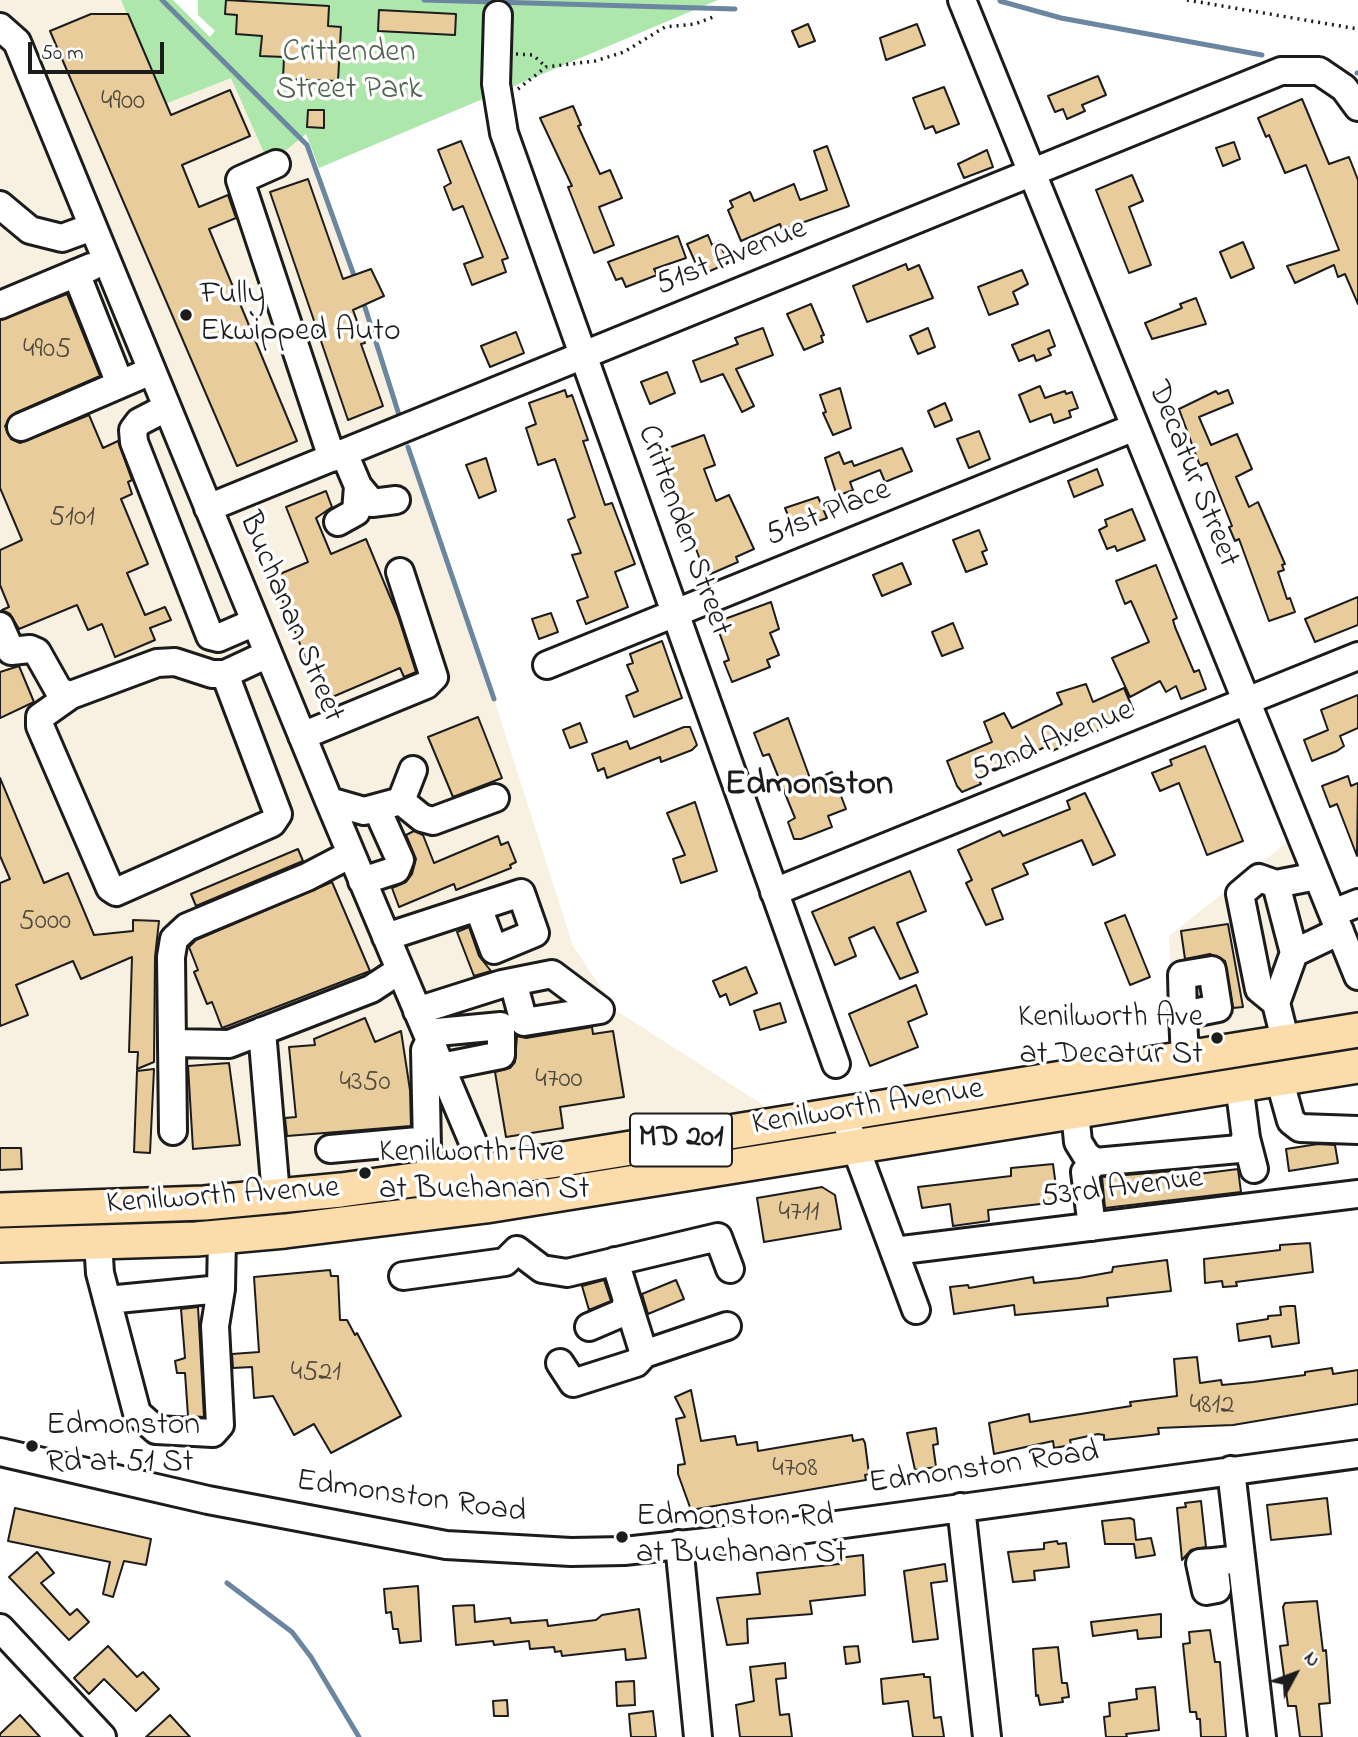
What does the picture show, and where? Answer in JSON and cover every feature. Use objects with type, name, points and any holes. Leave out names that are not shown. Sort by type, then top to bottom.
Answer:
[{"type":"main road","name":"Kenilworth Avenue","points":[[0,1210],[204,1203],[276,1195],[430,1163],[485,1170],[1358,1030]]},
{"type":"main road","name":"Kenilworth Avenue","points":[[0,1245],[222,1236],[499,1203],[855,1144],[1358,1066]]},
{"type":"street","name":"Decatur Street","points":[[962,0],[1358,976]]},
{"type":"street","name":"Crittenden Street","points":[[498,15],[497,99],[504,133],[836,1064]]},
{"type":"street","name":"Buchanan Street","points":[[0,27],[18,42],[105,261],[362,881],[499,1203]]},
{"type":"street","name":"51st Avenue","points":[[208,508],[1281,71],[1319,71],[1339,83],[1358,107]]},
{"type":"street","points":[[276,164],[228,184],[338,455],[372,503],[396,500]]},
{"type":"street","points":[[0,205],[30,230],[62,238],[92,227]]},
{"type":"street","points":[[0,305],[105,261]]},
{"type":"street","points":[[76,273],[120,384]]},
{"type":"street","points":[[10,432],[151,371]]},
{"type":"street","points":[[166,408],[139,422],[133,430],[134,442],[209,636],[218,638],[255,622]]},
{"type":"street","name":"51st Place","points":[[547,665],[1135,427]]},
{"type":"street","points":[[338,522],[356,512],[358,486]]},
{"type":"street","points":[[302,736],[426,684],[434,677],[400,572]]},
{"type":"street","points":[[0,626],[11,651],[30,649],[37,652],[59,691],[71,695]]},
{"type":"street","points":[[225,674],[278,814],[272,822],[116,892],[110,888],[40,726],[40,717],[71,695],[157,663],[175,662],[212,674],[225,674],[268,654]]},
{"type":"street","name":"52nd Avenue","points":[[774,892],[1358,656]]},
{"type":"street","points":[[362,881],[396,870],[400,860],[389,805],[413,770]]},
{"type":"street","points":[[329,801],[364,811],[389,805],[433,821],[495,798]]},
{"type":"street","points":[[173,1131],[171,957],[174,939],[187,926],[307,877],[351,853]]},
{"type":"street","points":[[1276,1003],[1259,989],[1240,894],[1259,878],[1276,884],[1317,876]]},
{"type":"street","points":[[1276,884],[1294,953]]},
{"type":"street","points":[[1286,1043],[1276,1003],[1294,953],[1358,903]]},
{"type":"street","points":[[386,937],[478,907]]},
{"type":"street","points":[[172,1043],[229,1044],[371,989],[400,970]]},
{"type":"street","points":[[425,1028],[513,982]]},
{"type":"street","points":[[1183,1015],[1185,1058]]},
{"type":"street","points":[[425,1028],[501,1026],[501,1055],[441,1067]]},
{"type":"street","points":[[425,1028],[430,1163]]},
{"type":"street","points":[[262,1031],[276,1195]]},
{"type":"street","points":[[1279,1078],[1292,1121],[1300,1128],[1358,1130]]},
{"type":"street","points":[[1239,1084],[1246,1138],[1254,1169]]},
{"type":"street","points":[[843,1112],[916,1310]]},
{"type":"street","points":[[1075,1112],[1078,1142],[1086,1155],[1095,1162]]},
{"type":"street","points":[[1092,1227],[1085,1172],[1095,1162],[1239,1149],[1246,1138]]},
{"type":"street","points":[[330,1149],[418,1141],[430,1163]]},
{"type":"street","name":"53rd Avenue","points":[[894,1251],[1358,1194]]},
{"type":"street","points":[[98,1242],[100,1273],[137,1413],[156,1430],[213,1433],[220,1425],[215,1326],[222,1289],[222,1236]]},
{"type":"street","points":[[403,1276],[505,1262],[517,1250],[542,1269],[567,1273],[718,1237],[730,1269]]},
{"type":"street","points":[[615,1261],[644,1353]]},
{"type":"street","points":[[107,1300],[222,1289]]},
{"type":"street","points":[[589,1327],[624,1312],[627,1300]]},
{"type":"street","points":[[560,1363],[573,1382],[636,1363],[644,1353],[727,1326]]},
{"type":"street","name":"Edmonston Road","points":[[0,1452],[208,1500],[446,1545],[571,1552],[624,1551],[1358,1454]]},
{"type":"street","points":[[1231,1470],[1262,1737]]},
{"type":"street","points":[[961,1507],[987,1737]]},
{"type":"street","points":[[679,1544],[698,1737]]},
{"type":"street","points":[[1214,1562],[1241,1559]]},
{"type":"street","points":[[0,1628],[102,1737]]},
{"type":"path","points":[[1187,0],[1358,29]]},
{"type":"path","points":[[497,99],[518,89],[546,67],[595,61],[624,52],[665,27],[695,24],[713,17]]},
{"type":"path","points":[[497,54],[533,55],[546,67]]},
{"type":"shaded area","points":[[0,0],[162,0],[307,145],[385,363],[408,447],[494,699],[573,946],[617,1011],[788,1121],[700,1137],[0,1210]]},
{"type":"shaded area","points":[[1300,832],[1358,976],[1358,1030],[1169,1060],[1172,987],[1169,936]]},
{"type":"green space","name":"Crittenden Street Park","points":[[121,0],[173,0],[210,37],[215,31],[198,15],[198,0],[718,0],[319,168],[306,134],[269,164],[231,78],[165,104]]},
{"type":"building","points":[[226,0],[329,6],[328,26],[341,27],[338,81],[283,79],[284,57],[260,56],[262,36],[236,34],[237,15],[225,14]]},
{"type":"building","points":[[379,10],[456,14],[455,35],[378,31]]},
{"type":"building","points":[[91,14],[128,14],[171,115],[230,90],[250,136],[182,165],[199,207],[228,195],[236,218],[209,229],[297,441],[237,466],[50,31]]},
{"type":"building","points":[[808,24],[815,41],[799,47],[792,31]]},
{"type":"building","points":[[917,24],[925,45],[886,60],[880,38]]},
{"type":"building","points":[[1098,76],[1106,95],[1082,105],[1085,111],[1067,119],[1063,109],[1055,112],[1048,96]]},
{"type":"building","points":[[944,87],[959,124],[936,133],[933,126],[925,129],[913,98]]},
{"type":"building","points":[[1302,99],[1329,164],[1349,157],[1358,180],[1358,304],[1345,274],[1338,277],[1334,265],[1295,283],[1287,266],[1339,250],[1306,165],[1285,173],[1269,135],[1266,137],[1258,118]]},
{"type":"building","points":[[573,106],[581,125],[578,126],[600,174],[610,170],[622,198],[599,207],[614,245],[594,253],[568,187],[572,186],[540,118]]},
{"type":"building","points":[[308,110],[324,110],[324,128],[307,127]]},
{"type":"building","points":[[461,141],[508,258],[502,260],[506,272],[472,285],[464,264],[483,257],[463,206],[453,210],[444,187],[451,183],[438,150]]},
{"type":"building","points":[[1234,142],[1240,159],[1223,166],[1216,148]]},
{"type":"building","points":[[827,146],[849,206],[782,230],[780,224],[741,241],[728,210],[733,207],[730,201],[750,192],[754,201],[794,184],[800,200],[827,190],[814,151]]},
{"type":"building","points":[[987,150],[993,167],[964,178],[958,164]]},
{"type":"building","points":[[1132,175],[1143,201],[1129,207],[1151,265],[1129,273],[1096,190]]},
{"type":"building","points":[[308,179],[343,279],[371,269],[384,296],[353,310],[365,343],[361,344],[383,406],[348,420],[270,192]]},
{"type":"building","points":[[708,235],[712,245],[719,241],[728,263],[701,275],[687,244]]},
{"type":"building","points":[[678,236],[686,258],[654,269],[657,275],[626,287],[622,278],[616,280],[608,262]]},
{"type":"building","points":[[1243,242],[1254,268],[1231,278],[1220,252]]},
{"type":"building","points":[[906,264],[908,270],[919,265],[933,298],[867,322],[853,286]]},
{"type":"building","points":[[1022,270],[1028,284],[1013,292],[1018,304],[989,315],[978,287]]},
{"type":"building","points":[[67,294],[100,376],[15,413],[5,426],[11,439],[20,443],[89,415],[103,448],[118,441],[132,480],[128,482],[132,494],[121,499],[148,564],[127,573],[145,615],[165,607],[171,620],[150,628],[155,640],[115,657],[102,624],[88,630],[77,605],[19,629],[10,614],[2,610],[9,607],[0,585],[0,550],[22,540],[0,488],[0,320]]},
{"type":"building","points":[[1196,298],[1206,324],[1152,339],[1145,323],[1182,308],[1180,304]]},
{"type":"building","points":[[811,304],[824,335],[821,336],[823,342],[804,350],[787,314]]},
{"type":"building","points":[[763,328],[773,355],[736,369],[754,406],[742,412],[723,374],[701,382],[693,361],[738,344],[735,338]]},
{"type":"building","points":[[928,328],[935,347],[918,354],[910,336]]},
{"type":"building","points":[[1049,330],[1055,346],[1048,349],[1051,355],[1036,361],[1034,355],[1019,361],[1012,345]]},
{"type":"building","points":[[516,332],[524,353],[490,367],[481,346]]},
{"type":"building","points":[[667,372],[675,393],[650,404],[641,382]]},
{"type":"building","points":[[1040,386],[1045,398],[1065,391],[1066,394],[1072,392],[1078,408],[1069,411],[1071,417],[1054,423],[1051,414],[1030,422],[1019,395]]},
{"type":"building","points":[[840,388],[851,428],[833,435],[823,413],[826,412],[820,395]]},
{"type":"building","points":[[565,390],[567,397],[572,395],[588,440],[583,441],[605,505],[612,503],[635,564],[615,572],[628,607],[586,624],[577,601],[588,597],[572,555],[581,553],[568,520],[575,517],[555,459],[538,465],[526,428],[536,424],[529,403]]},
{"type":"building","points":[[1228,390],[1233,403],[1199,417],[1211,445],[1237,434],[1252,469],[1236,477],[1249,507],[1258,502],[1285,564],[1282,565],[1284,570],[1278,572],[1287,599],[1290,598],[1295,612],[1269,621],[1239,539],[1235,541],[1229,527],[1232,526],[1207,463],[1200,466],[1179,409],[1216,391],[1218,394]]},
{"type":"building","points":[[945,403],[952,420],[935,427],[928,411]]},
{"type":"building","points":[[979,431],[990,459],[969,468],[957,439]]},
{"type":"building","points":[[704,435],[715,465],[704,469],[716,501],[729,495],[754,549],[736,557],[738,562],[706,576],[660,451]]},
{"type":"building","points":[[902,448],[912,471],[885,482],[880,470],[850,482],[853,490],[837,496],[825,458],[839,452],[844,464],[852,461],[854,466]]},
{"type":"building","points":[[486,458],[496,491],[479,498],[466,465]]},
{"type":"building","points":[[1097,469],[1103,485],[1074,497],[1068,481]]},
{"type":"building","points":[[326,491],[332,507],[316,518],[331,554],[366,539],[398,616],[416,672],[404,677],[400,668],[323,701],[273,577],[308,562],[286,507]]},
{"type":"building","points":[[818,497],[827,518],[794,530],[785,508]]},
{"type":"building","points":[[1132,509],[1145,540],[1117,551],[1115,546],[1107,549],[1099,530],[1107,526],[1105,520]]},
{"type":"building","points":[[979,530],[987,550],[982,552],[987,564],[966,572],[953,540]]},
{"type":"building","points":[[902,563],[911,584],[882,596],[873,575]]},
{"type":"building","points":[[1156,565],[1177,618],[1173,620],[1175,627],[1194,672],[1199,670],[1206,689],[1181,699],[1176,686],[1166,692],[1160,681],[1130,697],[1112,658],[1149,642],[1131,601],[1125,604],[1116,581]]},
{"type":"building","points":[[1358,597],[1358,625],[1315,642],[1305,619]]},
{"type":"building","points":[[771,602],[779,629],[770,633],[779,655],[767,660],[770,667],[732,682],[724,662],[729,660],[718,629],[724,627],[722,620]]},
{"type":"building","points":[[551,613],[558,632],[539,639],[532,619]]},
{"type":"building","points":[[953,623],[963,648],[942,656],[932,632]]},
{"type":"building","points":[[662,641],[682,698],[634,717],[626,696],[638,691],[627,665],[633,663],[630,654]]},
{"type":"building","points":[[19,666],[34,702],[0,718],[0,672]]},
{"type":"building","points":[[1086,684],[1093,702],[1124,688],[1135,714],[1052,751],[1049,747],[1043,748],[978,778],[981,784],[962,792],[957,786],[947,761],[992,742],[984,722],[1004,713],[1012,728],[1062,704],[1057,693]]},
{"type":"building","points":[[1358,695],[1358,728],[1340,736],[1344,746],[1312,761],[1304,740],[1328,730],[1321,710]]},
{"type":"building","points":[[478,717],[502,778],[453,797],[428,737]]},
{"type":"building","points":[[788,718],[811,781],[832,772],[846,809],[828,816],[832,827],[801,839],[794,839],[788,822],[795,818],[769,754],[763,756],[754,733]]},
{"type":"building","points":[[580,723],[587,742],[570,748],[563,730]]},
{"type":"building","points":[[690,727],[697,745],[692,750],[661,762],[660,757],[607,778],[604,768],[598,771],[592,754],[627,741],[630,749]]},
{"type":"building","points":[[1205,746],[1243,841],[1207,855],[1179,783],[1160,791],[1152,773],[1172,765],[1170,760]]},
{"type":"building","points":[[1348,776],[1351,786],[1358,783],[1357,856],[1337,804],[1330,807],[1322,786]]},
{"type":"building","points":[[0,778],[44,883],[68,873],[94,935],[133,931],[133,920],[159,921],[155,957],[154,1062],[137,1069],[138,1052],[129,1052],[132,957],[81,979],[73,961],[16,985],[28,1015],[0,1026],[0,883],[10,879],[0,856]]},
{"type":"building","points":[[1085,793],[1115,855],[1093,865],[1082,840],[1023,864],[1028,874],[992,889],[1003,919],[986,925],[966,883],[972,880],[958,850],[1000,831],[1003,836],[1070,809],[1067,801]]},
{"type":"building","points":[[695,802],[717,871],[681,883],[673,859],[685,855],[667,813]]},
{"type":"building","points":[[414,831],[423,835],[434,863],[498,836],[501,845],[508,842],[516,862],[510,865],[511,868],[456,890],[454,884],[399,907],[392,888],[406,882],[412,874],[416,859],[406,835]]},
{"type":"building","points":[[298,849],[303,861],[196,906],[191,894]]},
{"type":"building","points":[[910,871],[926,911],[897,923],[918,972],[900,979],[874,927],[849,938],[856,956],[835,965],[812,912]]},
{"type":"building","points":[[332,882],[370,971],[222,1028],[212,1002],[207,1004],[194,972],[198,970],[189,947],[196,940]]},
{"type":"building","points":[[1125,915],[1150,977],[1130,985],[1105,923]]},
{"type":"building","points":[[1228,924],[1243,1007],[1233,1008],[1225,961],[1210,954],[1185,959],[1181,931]]},
{"type":"building","points":[[469,927],[479,956],[491,971],[474,976],[457,932]]},
{"type":"building","points":[[746,967],[757,993],[730,1005],[726,994],[720,997],[713,981]]},
{"type":"building","points":[[916,985],[927,1014],[908,1022],[918,1047],[870,1066],[849,1014]]},
{"type":"building","points":[[780,1003],[786,1022],[760,1030],[754,1011]]},
{"type":"building","points":[[365,1018],[375,1042],[401,1031],[410,1090],[411,1126],[287,1136],[285,1118],[296,1117],[289,1047],[315,1045],[314,1039]]},
{"type":"building","points":[[592,1027],[593,1034],[613,1031],[624,1097],[560,1107],[563,1128],[506,1137],[495,1072],[510,1068],[515,1062],[517,1036],[526,1038]]},
{"type":"building","points":[[229,1063],[240,1145],[193,1149],[188,1066]]},
{"type":"building","points":[[154,1069],[150,1153],[134,1152],[137,1071]]},
{"type":"building","points":[[1318,1144],[1335,1145],[1338,1163],[1289,1171],[1286,1149]]},
{"type":"building","points":[[0,1148],[21,1148],[22,1169],[0,1170]]},
{"type":"building","points":[[1053,1164],[1058,1202],[988,1210],[989,1221],[953,1226],[950,1204],[922,1208],[918,1187],[1011,1176],[1011,1168]]},
{"type":"building","points":[[1238,1169],[1241,1192],[1105,1208],[1102,1177],[1173,1171],[1174,1177]]},
{"type":"building","points":[[822,1187],[835,1195],[841,1229],[764,1242],[757,1198]]},
{"type":"building","points":[[1310,1243],[1313,1272],[1236,1282],[1237,1286],[1223,1287],[1222,1281],[1205,1283],[1204,1259],[1280,1250],[1280,1245]]},
{"type":"building","points":[[1167,1260],[1171,1291],[1107,1298],[1108,1306],[1015,1315],[1014,1305],[954,1314],[950,1287],[968,1285],[969,1288],[1033,1277],[1034,1283],[1079,1278],[1112,1272],[1113,1267]]},
{"type":"building","points":[[330,1270],[331,1276],[338,1276],[340,1320],[347,1320],[355,1335],[357,1333],[401,1416],[331,1453],[314,1424],[294,1435],[273,1396],[254,1398],[252,1367],[233,1368],[232,1354],[259,1352],[254,1277]]},
{"type":"building","points":[[604,1280],[611,1301],[589,1310],[582,1286]]},
{"type":"building","points":[[676,1280],[684,1299],[648,1314],[642,1294]]},
{"type":"building","points":[[1295,1306],[1299,1343],[1272,1347],[1270,1336],[1239,1341],[1237,1324],[1281,1315],[1280,1307]]},
{"type":"building","points":[[198,1307],[204,1417],[188,1416],[185,1373],[177,1373],[175,1361],[185,1358],[181,1309]]},
{"type":"building","points":[[1197,1357],[1200,1383],[1221,1380],[1222,1385],[1305,1375],[1305,1372],[1332,1368],[1333,1374],[1358,1370],[1358,1404],[1233,1425],[1158,1428],[1159,1434],[1142,1436],[1104,1440],[1104,1435],[1098,1434],[1070,1440],[1071,1445],[1054,1448],[1053,1441],[994,1454],[989,1423],[1029,1414],[1030,1422],[1131,1406],[1130,1402],[1177,1396],[1174,1359]]},
{"type":"building","points":[[691,1390],[701,1441],[735,1436],[737,1445],[757,1442],[758,1451],[852,1435],[853,1441],[863,1439],[865,1443],[869,1474],[865,1475],[866,1480],[691,1510],[678,1474],[678,1465],[685,1464],[676,1419],[685,1417],[675,1397]]},
{"type":"building","points":[[936,1428],[938,1444],[933,1445],[936,1467],[915,1470],[907,1433]]},
{"type":"building","points":[[1327,1498],[1331,1534],[1271,1540],[1267,1505]]},
{"type":"building","points":[[1201,1501],[1206,1547],[1191,1550],[1182,1560],[1177,1508],[1186,1507],[1185,1503]]},
{"type":"building","points":[[15,1508],[151,1539],[146,1565],[124,1561],[113,1597],[103,1594],[110,1562],[8,1541]]},
{"type":"building","points":[[1130,1518],[1134,1520],[1136,1540],[1151,1538],[1155,1555],[1136,1558],[1134,1544],[1105,1544],[1102,1521]]},
{"type":"building","points":[[1057,1541],[1058,1544],[1066,1543],[1069,1567],[1034,1571],[1035,1580],[1013,1582],[1008,1552],[1044,1549],[1044,1543]]},
{"type":"building","points":[[37,1552],[54,1573],[41,1583],[70,1615],[77,1609],[89,1622],[69,1640],[9,1577]]},
{"type":"building","points":[[863,1555],[865,1595],[810,1601],[812,1614],[747,1619],[748,1643],[727,1645],[717,1598],[760,1594],[757,1573],[839,1564],[838,1558]]},
{"type":"building","points":[[945,1564],[947,1581],[931,1583],[938,1639],[913,1642],[904,1571]]},
{"type":"building","points":[[418,1586],[421,1641],[400,1643],[398,1629],[393,1629],[391,1612],[386,1613],[384,1589]]},
{"type":"building","points":[[1317,1601],[1323,1651],[1326,1650],[1330,1703],[1319,1704],[1322,1737],[1300,1737],[1296,1706],[1288,1706],[1280,1646],[1288,1645],[1283,1607],[1285,1603]]},
{"type":"building","points":[[474,1605],[475,1622],[510,1618],[511,1623],[547,1620],[548,1626],[596,1620],[602,1615],[639,1609],[646,1658],[626,1660],[625,1649],[562,1656],[561,1651],[555,1652],[554,1647],[530,1649],[529,1641],[456,1645],[453,1606]]},
{"type":"building","points":[[1161,1614],[1161,1637],[1138,1639],[1137,1630],[1093,1636],[1091,1622]]},
{"type":"building","points":[[1210,1630],[1215,1662],[1220,1662],[1226,1737],[1201,1737],[1200,1719],[1197,1719],[1196,1712],[1190,1712],[1183,1644],[1190,1643],[1189,1632]]},
{"type":"building","points":[[108,1646],[137,1677],[143,1672],[159,1689],[136,1711],[104,1679],[89,1694],[74,1678]]},
{"type":"building","points":[[858,1646],[860,1662],[846,1664],[844,1647]]},
{"type":"building","points":[[1058,1647],[1062,1683],[1067,1683],[1069,1697],[1062,1698],[1063,1702],[1040,1705],[1038,1695],[1036,1696],[1033,1649]]},
{"type":"building","points":[[785,1663],[786,1678],[776,1679],[780,1715],[789,1714],[792,1737],[740,1737],[736,1705],[754,1701],[750,1667]]},
{"type":"building","points":[[924,1674],[924,1677],[930,1677],[934,1718],[941,1717],[944,1737],[913,1737],[908,1701],[883,1704],[881,1679]]},
{"type":"building","points":[[634,1681],[635,1705],[617,1706],[616,1682]]},
{"type":"building","points":[[1155,1687],[1159,1730],[1126,1734],[1127,1737],[1106,1737],[1104,1717],[1110,1716],[1109,1703],[1137,1699],[1136,1689]]},
{"type":"building","points":[[507,1700],[508,1716],[494,1716],[493,1701]]},
{"type":"building","points":[[653,1711],[656,1737],[631,1737],[629,1714]]},
{"type":"building","points":[[20,1715],[40,1737],[0,1737],[0,1734]]},
{"type":"building","points":[[170,1715],[190,1737],[146,1737]]},
{"type":"waterway","points":[[162,0],[307,145],[356,281]]},
{"type":"waterway","points":[[424,0],[735,9]]},
{"type":"waterway","points":[[1000,1],[1061,18],[1262,55]]},
{"type":"waterway","points":[[363,301],[400,418]]},
{"type":"waterway","points":[[408,447],[494,699]]},
{"type":"waterway","points":[[227,1583],[292,1632],[311,1657],[359,1737]]},
{"type":"place","name":"Fully Ekwipped Auto","points":[[186,315]]},
{"type":"place","name":"Kenilworth Ave at Decatur St","points":[[1217,1038]]},
{"type":"place","name":"Kenilworth Ave at Buchanan St","points":[[365,1173]]},
{"type":"place","name":"Edmonston Rd at 51 St","points":[[32,1446]]},
{"type":"place","name":"Edmonston Rd at Buchanan St","points":[[622,1537]]},
{"type":"district","name":"Edmonston","points":[[809,787]]}]
